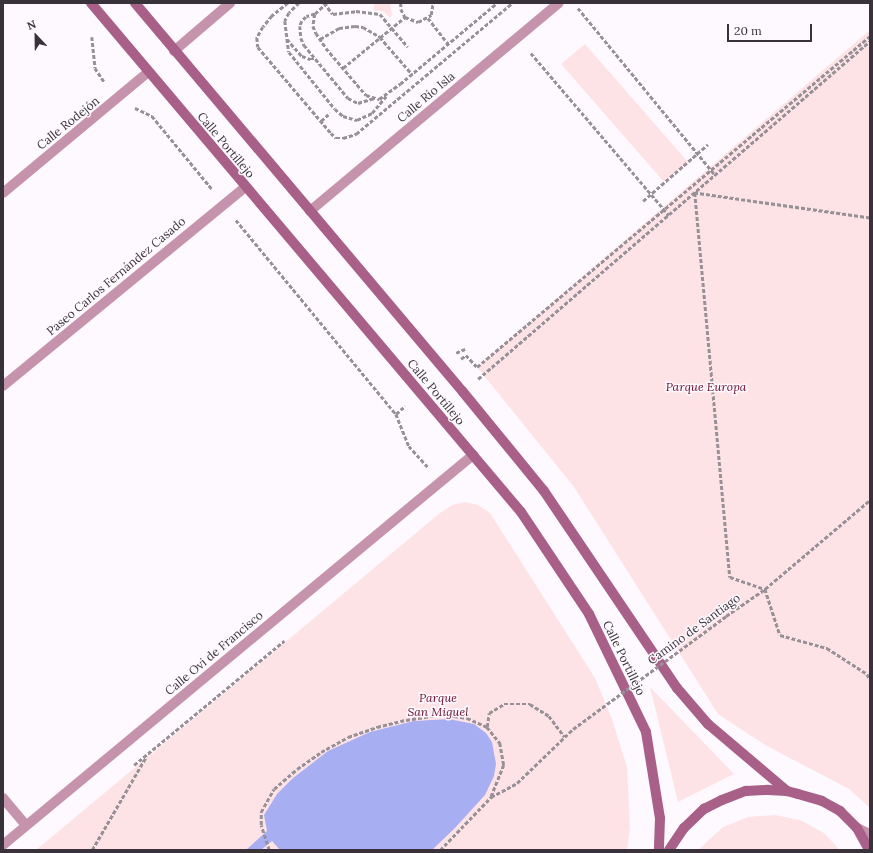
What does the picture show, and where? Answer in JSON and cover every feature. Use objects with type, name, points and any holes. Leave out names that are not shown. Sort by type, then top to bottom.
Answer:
[{"type":"main road","name":"Calle Portillejo","points":[[92,3],[148,72],[521,512],[589,614],[646,732],[660,818],[659,850]]},
{"type":"main road","name":"Calle Portillejo","points":[[135,3],[463,392],[544,491],[677,688],[708,724],[787,791]]},
{"type":"main road","points":[[669,850],[689,823],[704,809],[746,791],[787,791],[822,801],[840,811],[857,828],[869,850]]},
{"type":"street","points":[[174,51],[230,3]]},
{"type":"street","name":"Calle Río Isla","points":[[310,211],[559,3]]},
{"type":"street","name":"Calle Rodejón","points":[[3,193],[148,72]]},
{"type":"street","name":"Paseo Carlos Fernández Casado","points":[[3,386],[245,187]]},
{"type":"street","name":"Calle Ovi de Francisco","points":[[3,844],[473,455]]},
{"type":"street","points":[[3,798],[26,825]]},
{"type":"street","points":[[857,828],[870,834]]},
{"type":"path","points":[[288,3],[272,16],[263,27],[257,38],[258,47],[336,138],[343,138],[356,134],[512,3]]},
{"type":"path","points":[[299,3],[289,13],[285,21],[291,56],[343,116],[357,120],[366,118],[372,113],[388,94],[497,3]]},
{"type":"path","points":[[401,3],[401,9],[405,17],[418,22],[428,18],[432,11],[433,3]]},
{"type":"path","points":[[574,3],[715,175]]},
{"type":"path","points":[[374,98],[363,103],[351,100],[314,59],[304,45],[300,32],[302,21],[315,14],[325,4],[333,14],[356,11],[380,14],[408,47]]},
{"type":"path","points":[[315,14],[313,26],[320,39],[366,95],[379,99],[388,94]]},
{"type":"path","points":[[343,68],[405,17]]},
{"type":"path","points":[[428,18],[448,44]]},
{"type":"path","points":[[320,39],[339,28],[355,26],[363,27],[380,37],[412,74]]},
{"type":"path","points":[[90,32],[95,68],[116,100],[152,116],[396,414],[409,446],[441,481]]},
{"type":"path","points":[[445,371],[466,355],[477,367],[870,36]]},
{"type":"path","points":[[518,37],[650,194],[669,214]]},
{"type":"path","points":[[287,39],[302,56],[314,59]]},
{"type":"path","points":[[463,392],[870,41]]},
{"type":"path","points":[[320,121],[330,113]]},
{"type":"path","points":[[643,201],[708,144]]},
{"type":"path","points":[[694,193],[870,218]]},
{"type":"path","points":[[694,193],[730,577],[765,590],[780,635],[827,648],[867,674],[870,678]]},
{"type":"path","points":[[396,414],[420,393]]},
{"type":"path","name":"Camino de Santiago","points":[[440,850],[491,797],[517,783],[573,728],[726,616],[765,590],[870,500]]},
{"type":"path","points":[[487,727],[489,713],[504,704],[530,704],[549,716],[565,737]]},
{"type":"path","points":[[269,849],[261,825],[261,812],[274,789],[297,769],[321,752],[348,737],[391,724],[438,715],[467,718],[487,727],[500,743],[504,765],[491,797]]},
{"type":"path","points":[[92,850],[147,755]]},
{"type":"green space","points":[[375,3],[390,3],[392,15],[390,18],[383,11],[375,11],[373,9]]},
{"type":"green space","name":"Parque Europa","points":[[870,30],[870,808],[849,789],[765,745],[718,714],[574,487],[477,367]]},
{"type":"green space","points":[[585,44],[688,162],[664,182],[561,64]]},
{"type":"green space","name":"Parque San Miguel","points":[[465,502],[478,505],[490,513],[595,678],[612,719],[627,767],[630,827],[627,850],[36,850],[440,513],[452,505]]},
{"type":"green space","points":[[650,687],[734,774],[678,802]]},
{"type":"green space","points":[[775,815],[800,820],[824,833],[840,850],[698,850],[723,827],[748,817]]},
{"type":"water","points":[[449,719],[474,724],[486,733],[492,742],[496,764],[494,776],[485,795],[454,829],[432,850],[280,850],[272,841],[261,850],[246,850],[267,831],[264,815],[277,794],[293,778],[328,751],[370,732],[414,721]]}]
